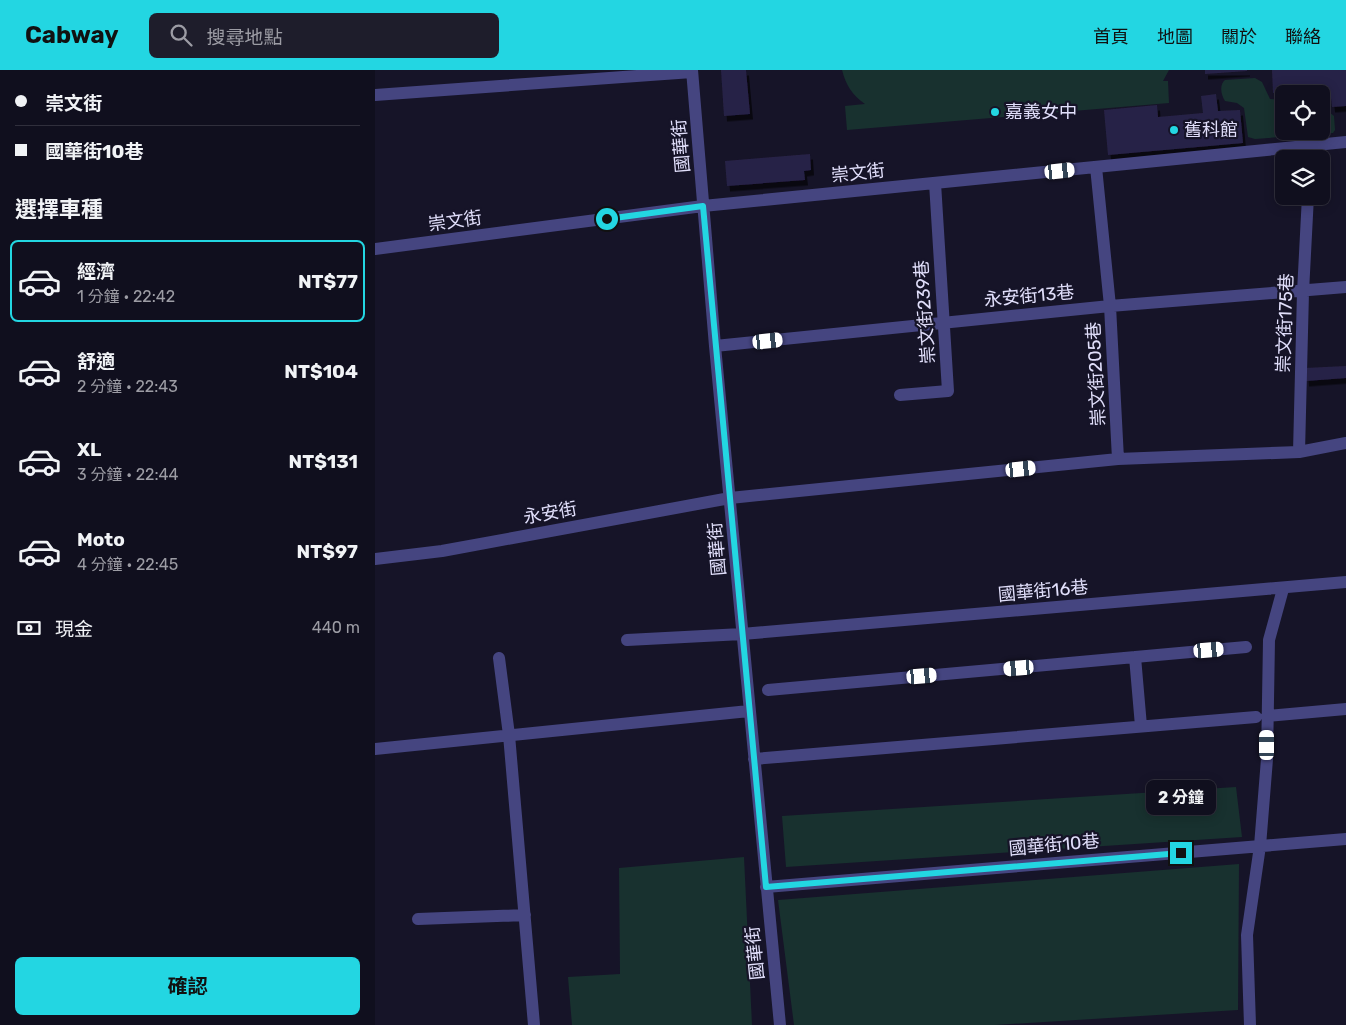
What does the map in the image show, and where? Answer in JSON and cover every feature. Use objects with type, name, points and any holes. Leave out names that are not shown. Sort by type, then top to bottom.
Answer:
[{"type":"street","points":[[375,95],[692,71]]},
{"type":"street","name":"國華街","points":[[692,71],[715,346],[780,1025]]},
{"type":"street","name":"崇文街","points":[[1317,150],[1346,142]]},
{"type":"street","name":"崇文街","points":[[375,249],[703,206],[1096,167],[1275,155]]},
{"type":"street","name":"崇文街205巷","points":[[1096,167],[1110,306],[1118,459]]},
{"type":"street","name":"崇文街239巷","points":[[900,395],[948,391],[935,183]]},
{"type":"street","name":"崇文街175巷","points":[[1299,452],[1303,292],[1308,205]]},
{"type":"street","name":"永安街13巷","points":[[715,346],[1110,306],[1303,292],[1346,287]]},
{"type":"street","name":"永安街","points":[[375,559],[442,551],[730,498],[1118,459],[1299,452],[1346,443]]},
{"type":"street","name":"國華街16巷","points":[[627,640],[742,634],[1346,582]]},
{"type":"street","points":[[1250,1025],[1247,934],[1260,846],[1267,759],[1262,716],[1269,640],[1283,588]]},
{"type":"street","points":[[768,690],[1246,647]]},
{"type":"street","points":[[1135,657],[1141,726]]},
{"type":"street","points":[[499,658],[509,735],[534,1025]]},
{"type":"street","points":[[754,759],[1346,709]]},
{"type":"street","points":[[375,749],[749,711]]},
{"type":"street","name":"國華街10巷","points":[[766,887],[1346,839]]},
{"type":"street","points":[[418,920],[525,915]]},
{"type":"green space","points":[[842,70],[1169,70],[1163,81],[1168,81],[1169,103],[847,130],[845,106],[865,104],[850,89]]},
{"type":"green space","points":[[1255,78],[1262,82],[1270,99],[1275,99],[1275,137],[1255,139],[1248,137],[1244,108],[1237,103],[1225,101],[1221,87],[1225,80]]},
{"type":"green space","points":[[1330,113],[1334,116],[1335,130],[1330,133]]},
{"type":"green space","points":[[1236,787],[1242,837],[786,867],[782,816]]},
{"type":"green space","points":[[744,857],[752,1025],[572,1025],[568,977],[620,974],[619,868]]},
{"type":"green space","points":[[1239,864],[1238,1010],[995,1025],[794,1025],[778,900]]},
{"type":"building","points":[[721,70],[746,70],[750,114],[724,116]]},
{"type":"building","points":[[1205,70],[1247,70],[1247,71],[1205,74]]},
{"type":"building","points":[[1272,70],[1346,70],[1346,106],[1332,107],[1330,85],[1275,85],[1275,93],[1273,93]]},
{"type":"building","name":"舊科館","points":[[1216,94],[1218,111],[1240,110],[1243,143],[1108,155],[1104,110],[1157,105],[1158,117],[1203,113],[1201,96]]},
{"type":"building","points":[[810,154],[811,170],[804,171],[805,180],[727,186],[725,161]]},
{"type":"building","points":[[1346,366],[1346,378],[1306,381],[1305,368]]},
{"type":"place","name":"嘉義女中","points":[[995,112]]},
{"type":"place","name":"舊科館","points":[[1174,130]]},
{"type":"route","points":[[607,219],[703,206],[766,887],[1181,853]]}]
